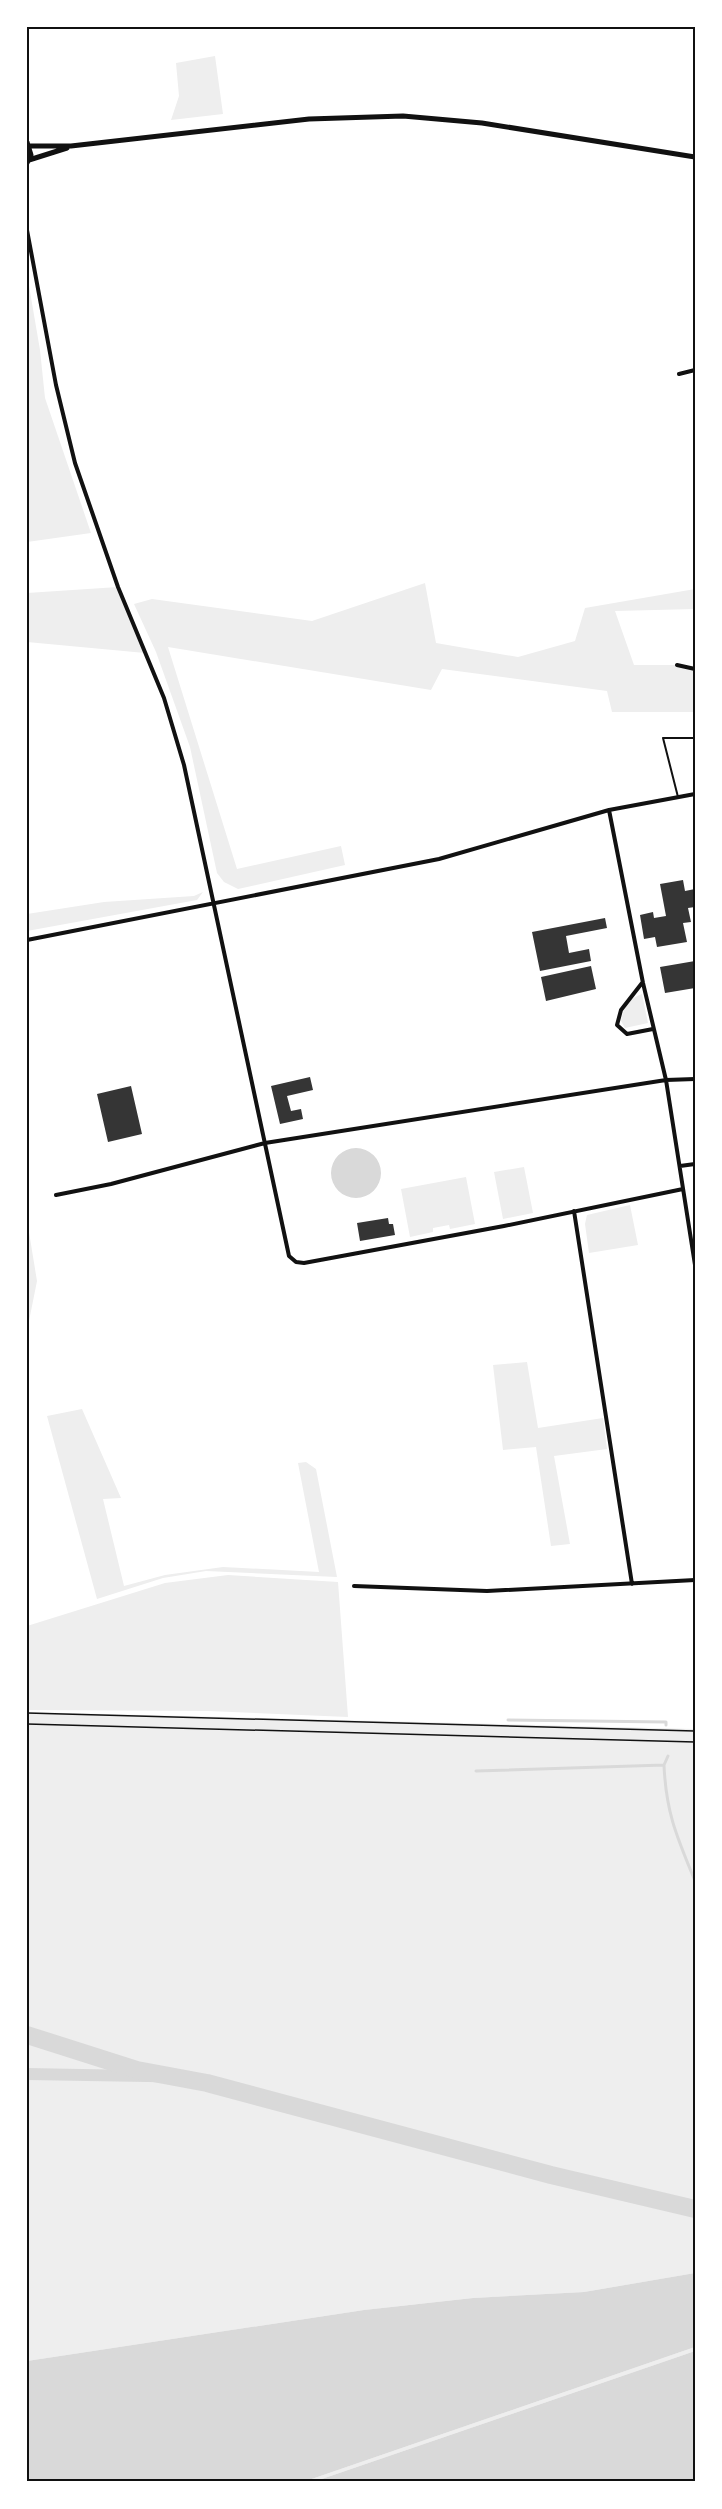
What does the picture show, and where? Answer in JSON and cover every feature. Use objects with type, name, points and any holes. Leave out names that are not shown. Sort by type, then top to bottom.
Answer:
[{"type":"main road","points":[[71,147],[28,161],[28,144],[71,147],[309,119],[403,116],[482,123],[695,157]]},
{"type":"street","points":[[27,230],[56,385],[75,463],[118,587],[164,698],[184,765],[288,1254],[296,1262],[307,1263],[683,1188]]},
{"type":"street","points":[[679,374],[695,370]]},
{"type":"street","points":[[677,665],[695,669]]},
{"type":"street","points":[[27,940],[439,859],[609,810],[695,794]]},
{"type":"street","points":[[609,810],[643,983],[666,1080],[695,1265]]},
{"type":"street","points":[[643,983],[628,998],[617,1019],[617,1025],[627,1034],[653,1029]]},
{"type":"street","points":[[56,1195],[111,1184],[264,1143],[666,1080],[695,1079]]},
{"type":"street","points":[[680,1166],[695,1164]]},
{"type":"street","points":[[574,1211],[632,1584]]},
{"type":"street","points":[[354,1586],[487,1591],[695,1580]]},
{"type":"lane","points":[[678,797],[663,738],[695,738]]},
{"type":"path","points":[[27,1713],[695,1731]]},
{"type":"path","points":[[27,1725],[695,1742]]},
{"type":"shaded area","points":[[215,56],[223,114],[171,120],[179,96],[176,63]]},
{"type":"shaded area","points":[[27,274],[40,350],[45,398],[91,533],[27,542]]},
{"type":"shaded area","points":[[425,583],[436,643],[518,657],[575,641],[585,608],[695,589],[695,609],[615,611],[634,665],[677,665],[695,669],[695,712],[612,712],[607,691],[442,669],[431,690],[168,647],[237,869],[341,846],[345,865],[238,889],[224,882],[217,873],[190,747],[156,652],[134,604],[152,599],[312,621]]},
{"type":"shaded area","points":[[118,587],[145,653],[27,642],[27,593]]},
{"type":"shaded area","points":[[203,892],[197,900],[27,931],[27,914],[104,902],[194,896]]},
{"type":"shaded area","points":[[642,994],[648,1023],[625,1028],[621,1021],[625,1008],[630,1001]]},
{"type":"shaded area","points":[[351,1148],[361,1148],[374,1155],[381,1168],[381,1178],[374,1191],[361,1198],[351,1198],[342,1194],[335,1187],[331,1178],[331,1168],[335,1159],[342,1152]]},
{"type":"shaded area","points":[[524,1167],[533,1213],[503,1219],[494,1172]]},
{"type":"shaded area","points":[[466,1177],[475,1224],[450,1229],[449,1225],[433,1228],[433,1232],[410,1237],[401,1189]]},
{"type":"shaded area","points":[[630,1205],[638,1245],[589,1253],[585,1224],[587,1215]]},
{"type":"shaded area","points":[[27,1220],[37,1281],[27,1331]]},
{"type":"shaded area","points":[[527,1362],[538,1428],[603,1418],[607,1449],[554,1456],[570,1544],[551,1546],[536,1447],[503,1450],[493,1365]]},
{"type":"shaded area","points":[[82,1409],[121,1498],[103,1499],[124,1586],[165,1575],[223,1567],[319,1572],[298,1463],[306,1462],[316,1469],[337,1577],[206,1571],[163,1578],[97,1599],[47,1416]]},
{"type":"shaded area","points":[[228,1575],[338,1582],[348,1717],[208,1711],[27,1710],[27,1626],[165,1583]]},
{"type":"shaded area","points":[[27,1712],[695,1729],[695,2273],[584,2292],[473,2298],[364,2310],[27,2361]]},
{"type":"shaded area","points":[[27,2068],[137,2070],[207,2083],[27,2080]]},
{"type":"shaded area","points":[[695,2273],[695,2347],[303,2482],[27,2482],[27,2361],[364,2310],[473,2298],[584,2292]]},
{"type":"shaded area","points":[[695,2347],[695,2351],[313,2482],[303,2482]]},
{"type":"shaded area","points":[[695,2351],[695,2482],[313,2482]]},
{"type":"building","points":[[683,880],[685,891],[695,889],[695,907],[688,908],[691,922],[683,923],[687,942],[657,947],[655,937],[644,939],[640,915],[653,912],[654,918],[666,916],[660,884]]},
{"type":"building","points":[[605,918],[607,928],[566,936],[569,953],[589,949],[591,961],[540,971],[532,932]]},
{"type":"building","points":[[695,961],[695,988],[665,993],[660,967]]},
{"type":"building","points":[[591,966],[596,989],[546,1001],[541,977]]},
{"type":"building","points":[[310,1077],[313,1090],[287,1096],[291,1111],[301,1109],[303,1119],[280,1124],[271,1086]]},
{"type":"building","points":[[131,1086],[142,1134],[108,1142],[97,1094]]},
{"type":"building","points":[[388,1218],[389,1224],[393,1224],[395,1235],[360,1241],[357,1223]]},
{"type":"waterway","points":[[508,1720],[666,1722],[666,1725]]},
{"type":"waterway","points":[[664,1765],[668,1756]]},
{"type":"waterway","points":[[476,1771],[664,1765],[670,1811],[695,1881]]},
{"type":"waterway","points":[[27,2035],[137,2070],[207,2083],[551,2175],[695,2209]]}]
